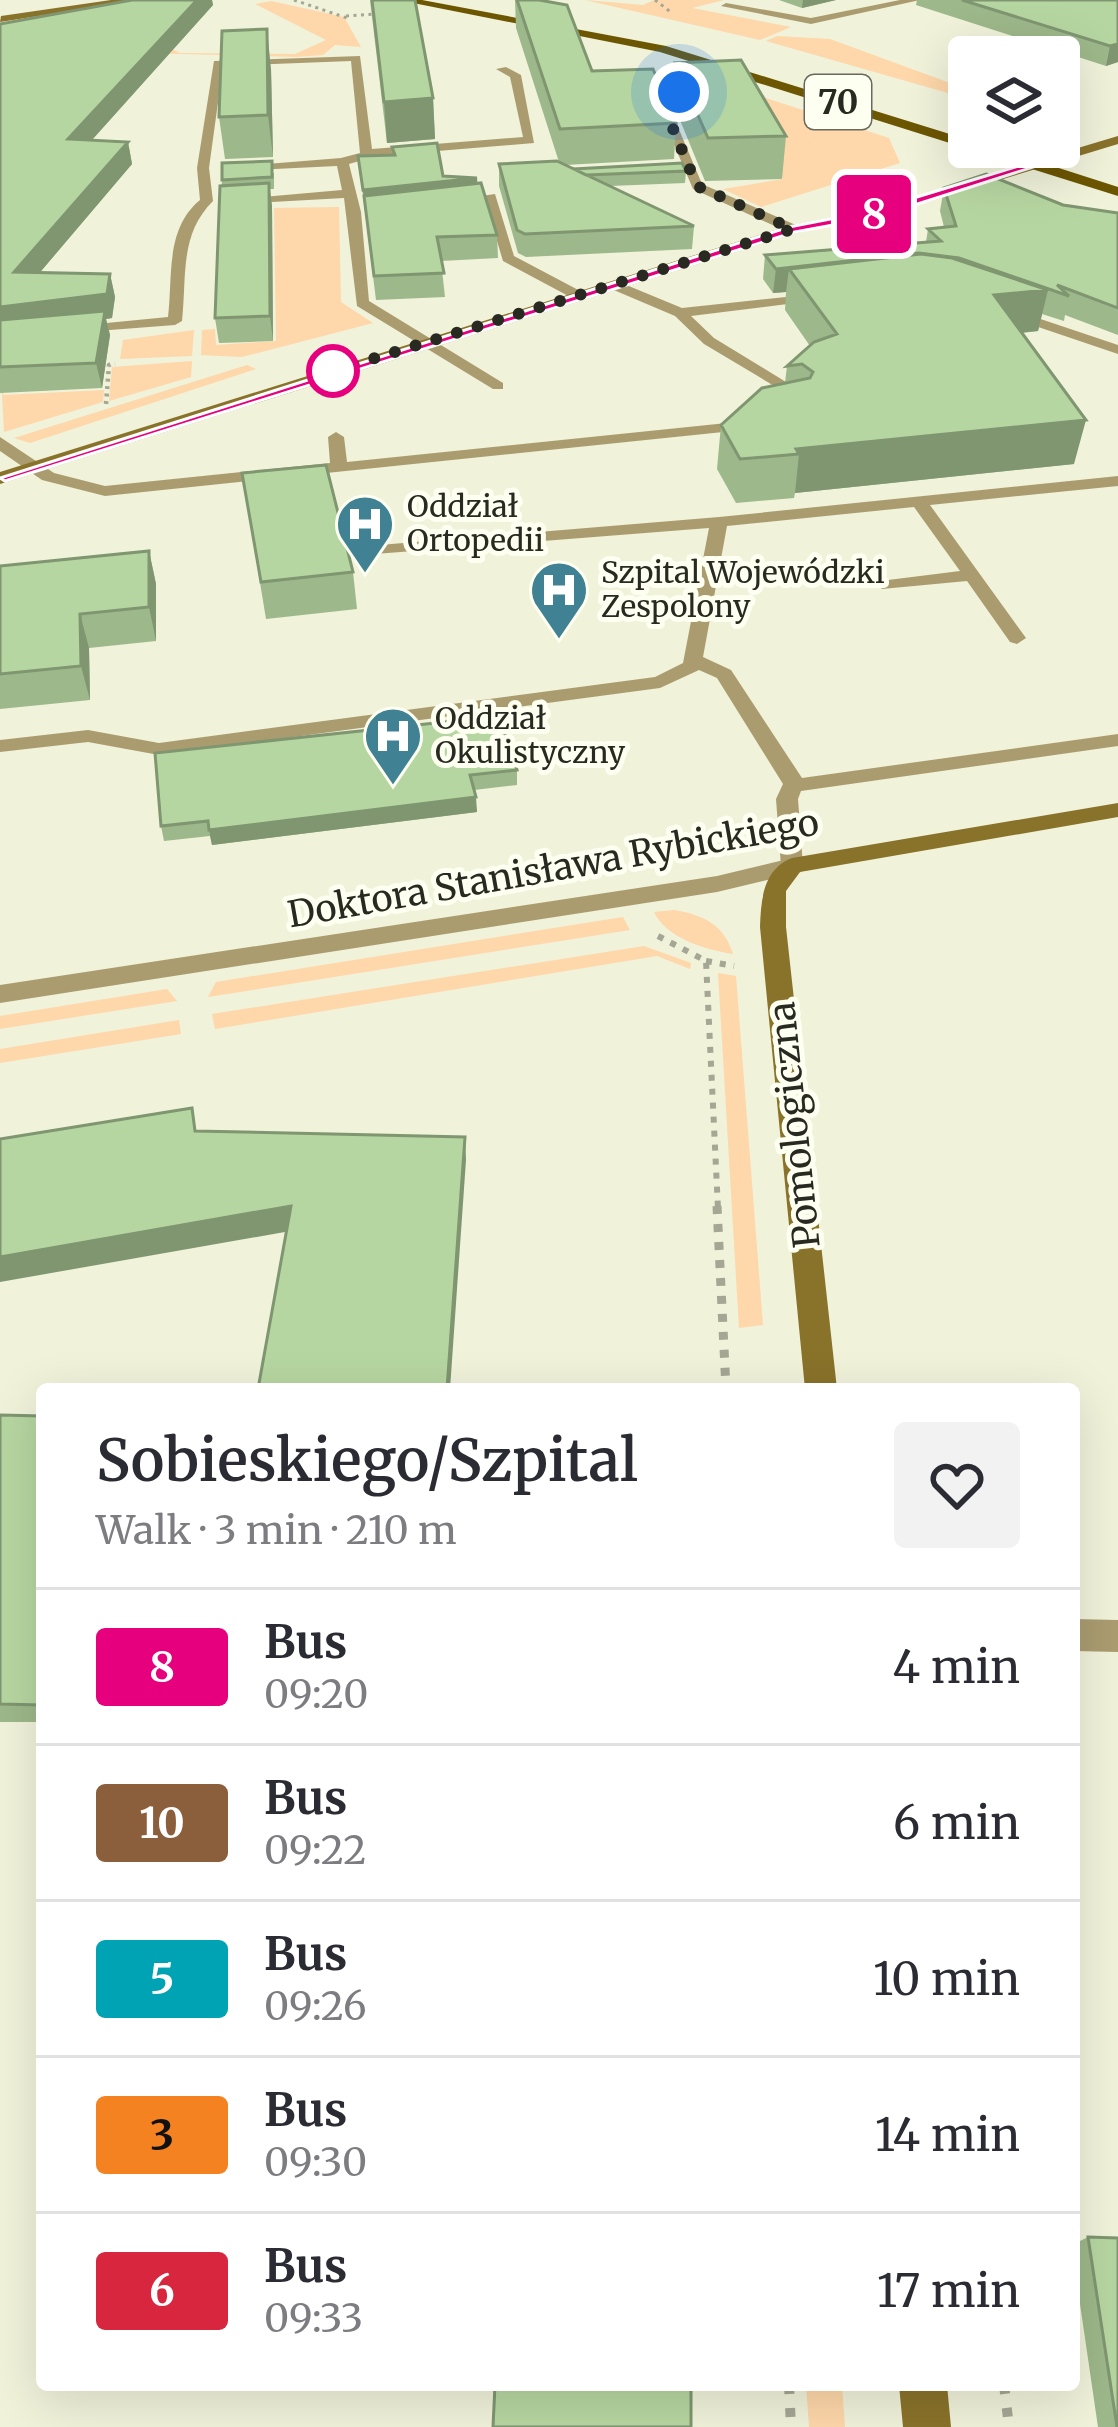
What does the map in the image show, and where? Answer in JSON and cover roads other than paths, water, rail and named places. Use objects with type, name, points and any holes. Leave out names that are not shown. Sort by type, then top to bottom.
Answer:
[{"type":"main road","name":"70","points":[[404,0],[576,30],[706,62],[948,137]]},
{"type":"main road","points":[[464,0],[704,44]]},
{"type":"main road","points":[[1080,158],[1102,165]]},
{"type":"main road","points":[[1044,168],[1118,192]]},
{"type":"street","points":[[0,10],[1,20],[135,0]]},
{"type":"street","points":[[1080,134],[1118,124]]},
{"type":"street","points":[[1080,151],[1118,140]]},
{"type":"street","points":[[0,478],[793,229],[967,168]]},
{"type":"street","points":[[793,229],[873,214],[1019,168]]},
{"type":"street","name":"Doktora Stanisława Rybickiego","points":[[0,994],[717,884],[792,866],[1118,810]]},
{"type":"street","name":"Pomologiczna","points":[[792,866],[774,890],[773,927],[819,1383]]},
{"type":"street","points":[[924,2391],[927,2427]]},
{"type":"lane","points":[[726,6],[811,21],[915,0]]},
{"type":"lane","points":[[207,201],[203,168],[214,67],[228,61],[356,58],[366,154]]},
{"type":"lane","points":[[203,168],[342,162],[366,154],[532,139],[515,75],[502,68]]},
{"type":"lane","points":[[703,92],[671,93],[661,100],[702,190],[793,229]]},
{"type":"lane","points":[[342,162],[354,212],[362,303],[497,386]]},
{"type":"lane","points":[[666,166],[688,166]]},
{"type":"lane","points":[[488,179],[508,258],[579,296]]},
{"type":"lane","points":[[57,332],[175,321],[183,226],[194,208],[207,201],[346,194]]},
{"type":"lane","points":[[445,202],[490,196]]},
{"type":"lane","points":[[354,212],[376,209]]},
{"type":"lane","points":[[614,285],[680,313],[709,341],[791,390]]},
{"type":"lane","points":[[680,313],[843,292]]},
{"type":"lane","points":[[986,303],[1118,350]]},
{"type":"lane","points":[[0,442],[29,469],[74,489],[105,491],[782,420]]},
{"type":"lane","points":[[336,437],[339,470]]},
{"type":"lane","points":[[355,552],[718,522],[1118,481]]},
{"type":"lane","points":[[920,502],[1017,638]]},
{"type":"lane","points":[[0,746],[88,736],[159,749],[660,682],[692,666],[718,522]]},
{"type":"lane","points":[[888,585],[972,575]]},
{"type":"lane","points":[[694,660],[724,674],[794,782],[814,786],[1118,740]]},
{"type":"lane","points":[[792,866],[787,800],[794,782]]},
{"type":"lane","points":[[1080,1635],[1118,1636]]},
{"type":"place","name":"Oddział Ortopedii","points":[[365,575]]},
{"type":"place","name":"Szpital Wojewódzki Zespolony","points":[[559,641]]},
{"type":"place","name":"Oddział Okulistyczny","points":[[393,787]]}]
